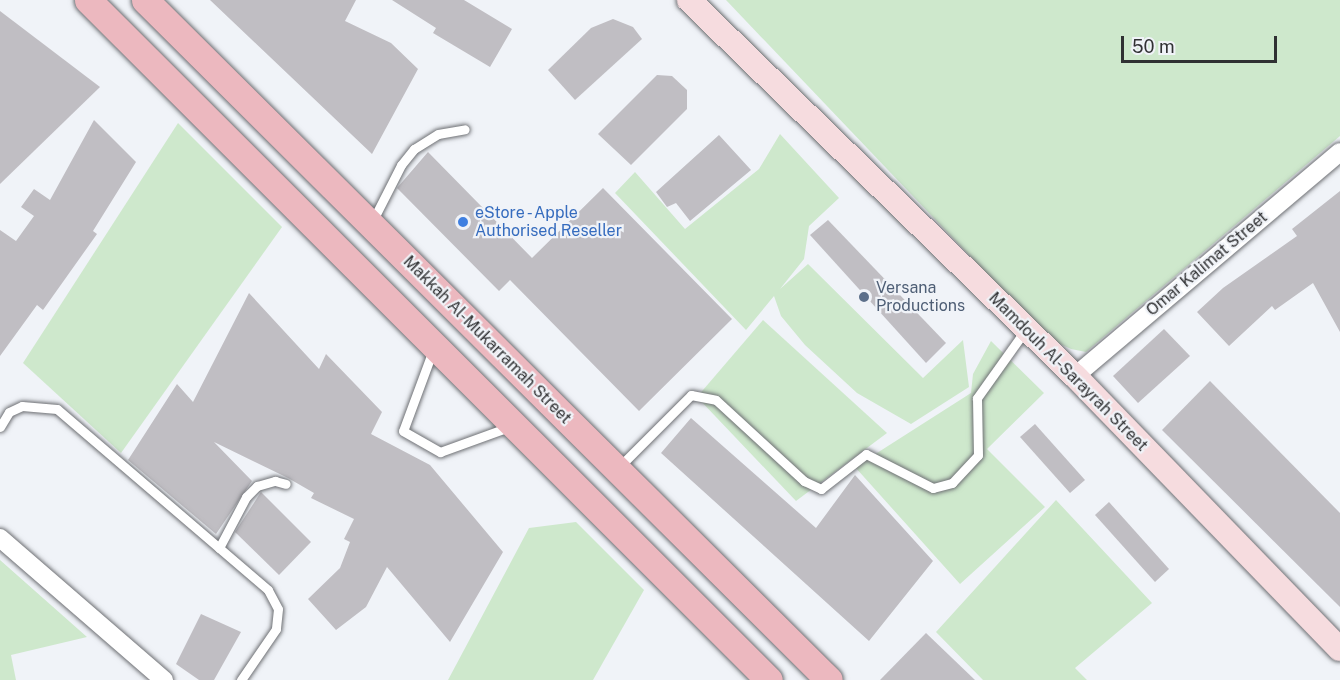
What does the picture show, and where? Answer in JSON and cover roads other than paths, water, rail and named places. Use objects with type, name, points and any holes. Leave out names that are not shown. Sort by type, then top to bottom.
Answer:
[{"type":"main road","points":[[88,0],[769,680]]},
{"type":"main road","name":"Makkah Al-Mukarramah Street","points":[[145,0],[829,680]]},
{"type":"street","name":"Mamdouh Al-Sarayrah Street","points":[[689,0],[1075,376],[1340,649]]},
{"type":"street","name":"Omar Kalimat Street","points":[[1075,376],[1340,152]]},
{"type":"street","points":[[0,537],[164,680]]},
{"type":"lane","points":[[371,224],[401,165],[414,150],[438,134],[465,129]]},
{"type":"lane","points":[[617,469],[691,395],[716,400],[804,481],[821,489],[866,454],[933,488],[952,483],[978,455],[977,398],[1026,329]]},
{"type":"lane","points":[[435,345],[403,431],[440,452],[515,425]]},
{"type":"lane","points":[[0,427],[9,412],[22,406],[57,409],[268,590],[278,609],[276,629],[241,680]]},
{"type":"lane","points":[[219,548],[246,497],[257,486],[267,481],[286,484]]},
{"type":"place","name":"eStore - Apple Authorised Reseller","points":[[463,222]]},
{"type":"place","name":"Versana Productions","points":[[864,297]]}]
